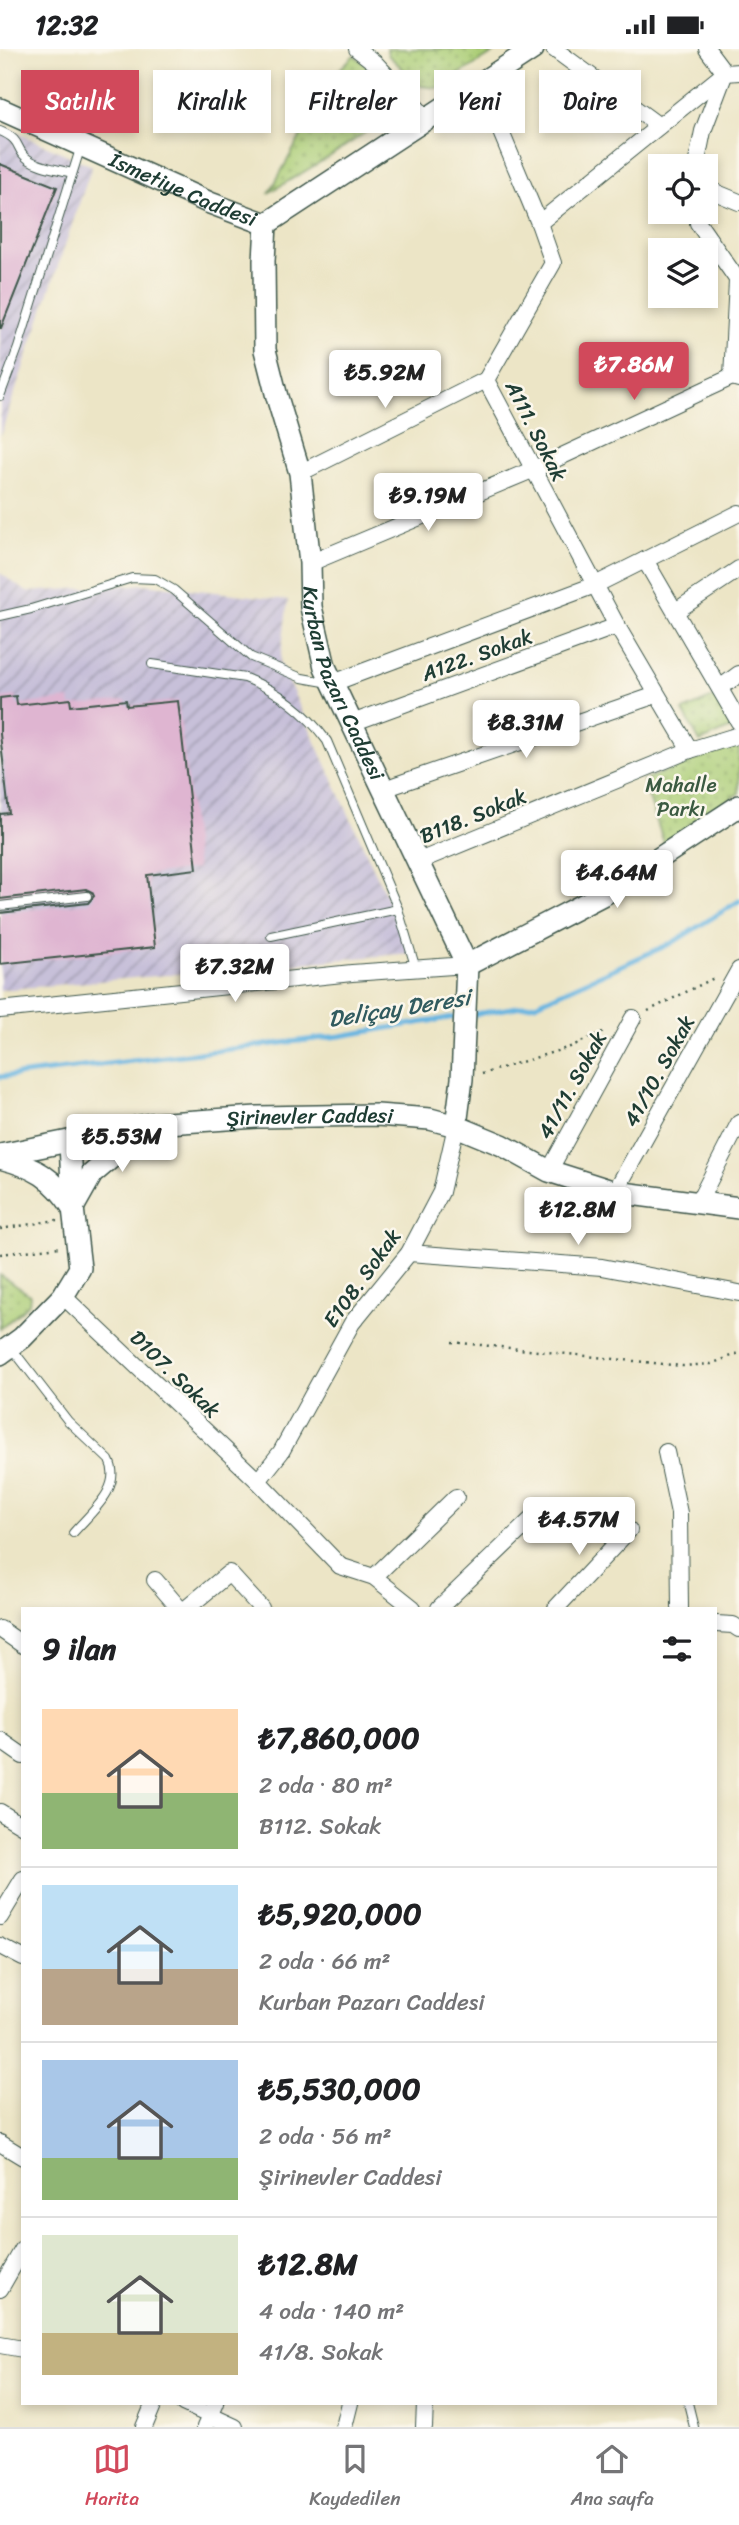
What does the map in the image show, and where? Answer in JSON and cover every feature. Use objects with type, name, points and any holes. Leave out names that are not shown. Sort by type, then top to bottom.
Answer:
[{"type":"main road","name":"İsmetiye Caddesi","points":[[502,70],[533,49]]},
{"type":"main road","name":"İsmetiye Caddesi","points":[[0,109],[210,203],[266,224],[434,116]]},
{"type":"main road","name":"Kurban Pazarı Caddesi","points":[[266,224],[265,350],[300,473],[310,563],[311,607],[325,667],[419,861],[467,972],[462,1079],[456,1126]]},
{"type":"main road","points":[[467,972],[606,893],[739,806]]},
{"type":"main road","name":"Şirinevler Caddesi","points":[[0,1156],[152,1124],[257,1117],[377,1115],[430,1119],[456,1126],[502,1145],[549,1171],[615,1192],[739,1208]]},
{"type":"main road","points":[[74,1213],[92,1174],[152,1124]]},
{"type":"main road","points":[[5,1350],[22,1338],[63,1296],[80,1268],[70,1141]]},
{"type":"main road","points":[[0,1156],[23,1164],[52,1180],[74,1213]]},
{"type":"street","points":[[357,49],[375,56],[428,120]]},
{"type":"street","points":[[554,49],[659,126]]},
{"type":"street","points":[[707,49],[732,72],[739,88]]},
{"type":"street","points":[[539,223],[659,126],[732,72]]},
{"type":"street","points":[[698,154],[703,131],[732,72]]},
{"type":"street","name":"A111. Sokak","points":[[501,133],[553,263],[486,380],[617,626],[690,750]]},
{"type":"street","points":[[718,193],[739,202]]},
{"type":"street","points":[[310,563],[532,470],[736,378],[738,281],[699,224]]},
{"type":"street","points":[[300,473],[486,380]]},
{"type":"street","points":[[333,683],[595,585],[739,513]]},
{"type":"street","points":[[645,559],[739,722]]},
{"type":"street","points":[[676,611],[739,569]]},
{"type":"street","name":"A122. Sokak","points":[[352,723],[617,626]]},
{"type":"street","points":[[720,688],[739,674]]},
{"type":"street","points":[[384,789],[656,695]]},
{"type":"street","name":"B118. Sokak","points":[[419,861],[690,750],[739,735]]},
{"type":"street","points":[[0,1010],[416,969],[467,972]]},
{"type":"street","name":"41/10. Sokak","points":[[615,1192],[739,970]]},
{"type":"street","name":"41/11. Sokak","points":[[549,1171],[633,1018]]},
{"type":"street","points":[[699,1201],[739,1123]]},
{"type":"street","name":"E108. Sokak","points":[[258,1481],[281,1452],[352,1323],[410,1253],[441,1192],[456,1126]]},
{"type":"street","points":[[410,1253],[602,1267],[739,1293]]},
{"type":"street","name":"D107. Sokak","points":[[63,1296],[258,1481],[340,1566],[374,1577]]},
{"type":"street","points":[[666,1453],[679,1513],[680,1607]]},
{"type":"street","points":[[412,1607],[374,1577],[456,1497]]},
{"type":"street","points":[[440,1607],[538,1513]]},
{"type":"street","points":[[557,1607],[629,1530]]},
{"type":"street","points":[[188,1607],[229,1573],[260,1607]]},
{"type":"street","points":[[155,1580],[177,1607]]},
{"type":"street","points":[[717,1624],[737,1622]]},
{"type":"street","points":[[0,1629],[21,1644]]},
{"type":"street","points":[[0,1812],[21,1824]]},
{"type":"street","points":[[0,1917],[4,1898],[21,1881]]},
{"type":"street","points":[[0,1946],[21,1957]]},
{"type":"street","points":[[0,2143],[21,2156]]},
{"type":"street","points":[[0,2289],[21,2252]]},
{"type":"street","points":[[0,2345],[21,2349]]},
{"type":"street","points":[[144,2427],[154,2405]]},
{"type":"street","points":[[188,2405],[235,2427]]},
{"type":"street","points":[[344,2427],[350,2405]]},
{"type":"street","points":[[424,2427],[425,2405]]},
{"type":"lane","points":[[0,131],[15,138],[22,153],[29,160],[72,173]]},
{"type":"lane","points":[[0,396],[18,348],[81,145]]},
{"type":"lane","points":[[0,616],[132,578],[155,579],[174,590],[251,657],[302,678],[333,683]]},
{"type":"lane","points":[[152,664],[245,678],[284,697],[308,717],[327,741],[398,909],[416,969]]},
{"type":"lane","points":[[0,906],[87,896]]},
{"type":"lane","points":[[271,936],[398,909]]},
{"type":"lane","points":[[5,1350],[68,1420],[109,1460],[112,1467],[114,1474],[111,1488],[73,1533]]},
{"type":"lane","points":[[688,2405],[694,2427]]},
{"type":"path","points":[[462,1079],[570,1048],[715,977]]},
{"type":"path","points":[[0,1229],[74,1213]]},
{"type":"path","points":[[0,1254],[78,1245]]},
{"type":"path","points":[[452,1342],[682,1366],[711,1364],[739,1353]]},
{"type":"shaded area","points":[[0,125],[92,166],[0,436]]},
{"type":"shaded area","points":[[0,573],[27,592],[144,584],[288,600],[280,663],[412,953],[0,990]]},
{"type":"green space","points":[[387,49],[500,49],[466,70],[434,70],[434,88],[420,85],[420,70],[404,70],[388,55]]},
{"type":"green space","points":[[354,55],[372,70],[339,70]]},
{"type":"green space","points":[[302,133],[365,133],[329,157],[270,192]]},
{"type":"green space","points":[[717,696],[731,728],[700,742],[683,711]]},
{"type":"green space","name":"Mahalle Parkı","points":[[739,743],[739,793],[664,843],[643,780]]},
{"type":"green space","points":[[0,1275],[30,1295],[29,1304],[0,1329]]},
{"type":"building","points":[[0,164],[57,187],[1,328],[0,328]]},
{"type":"building","points":[[16,696],[17,705],[70,699],[71,706],[126,700],[127,706],[178,701],[197,869],[147,875],[155,947],[0,964],[0,913],[88,903],[94,896],[86,889],[0,899],[0,814],[9,813],[0,734],[0,698]]},
{"type":"waterway","name":"Deliçay Deresi","points":[[470,1015],[535,1004],[672,943],[739,901]]},
{"type":"waterway","name":"Deliçay Deresi","points":[[0,1077],[340,1036],[461,1016]]}]
